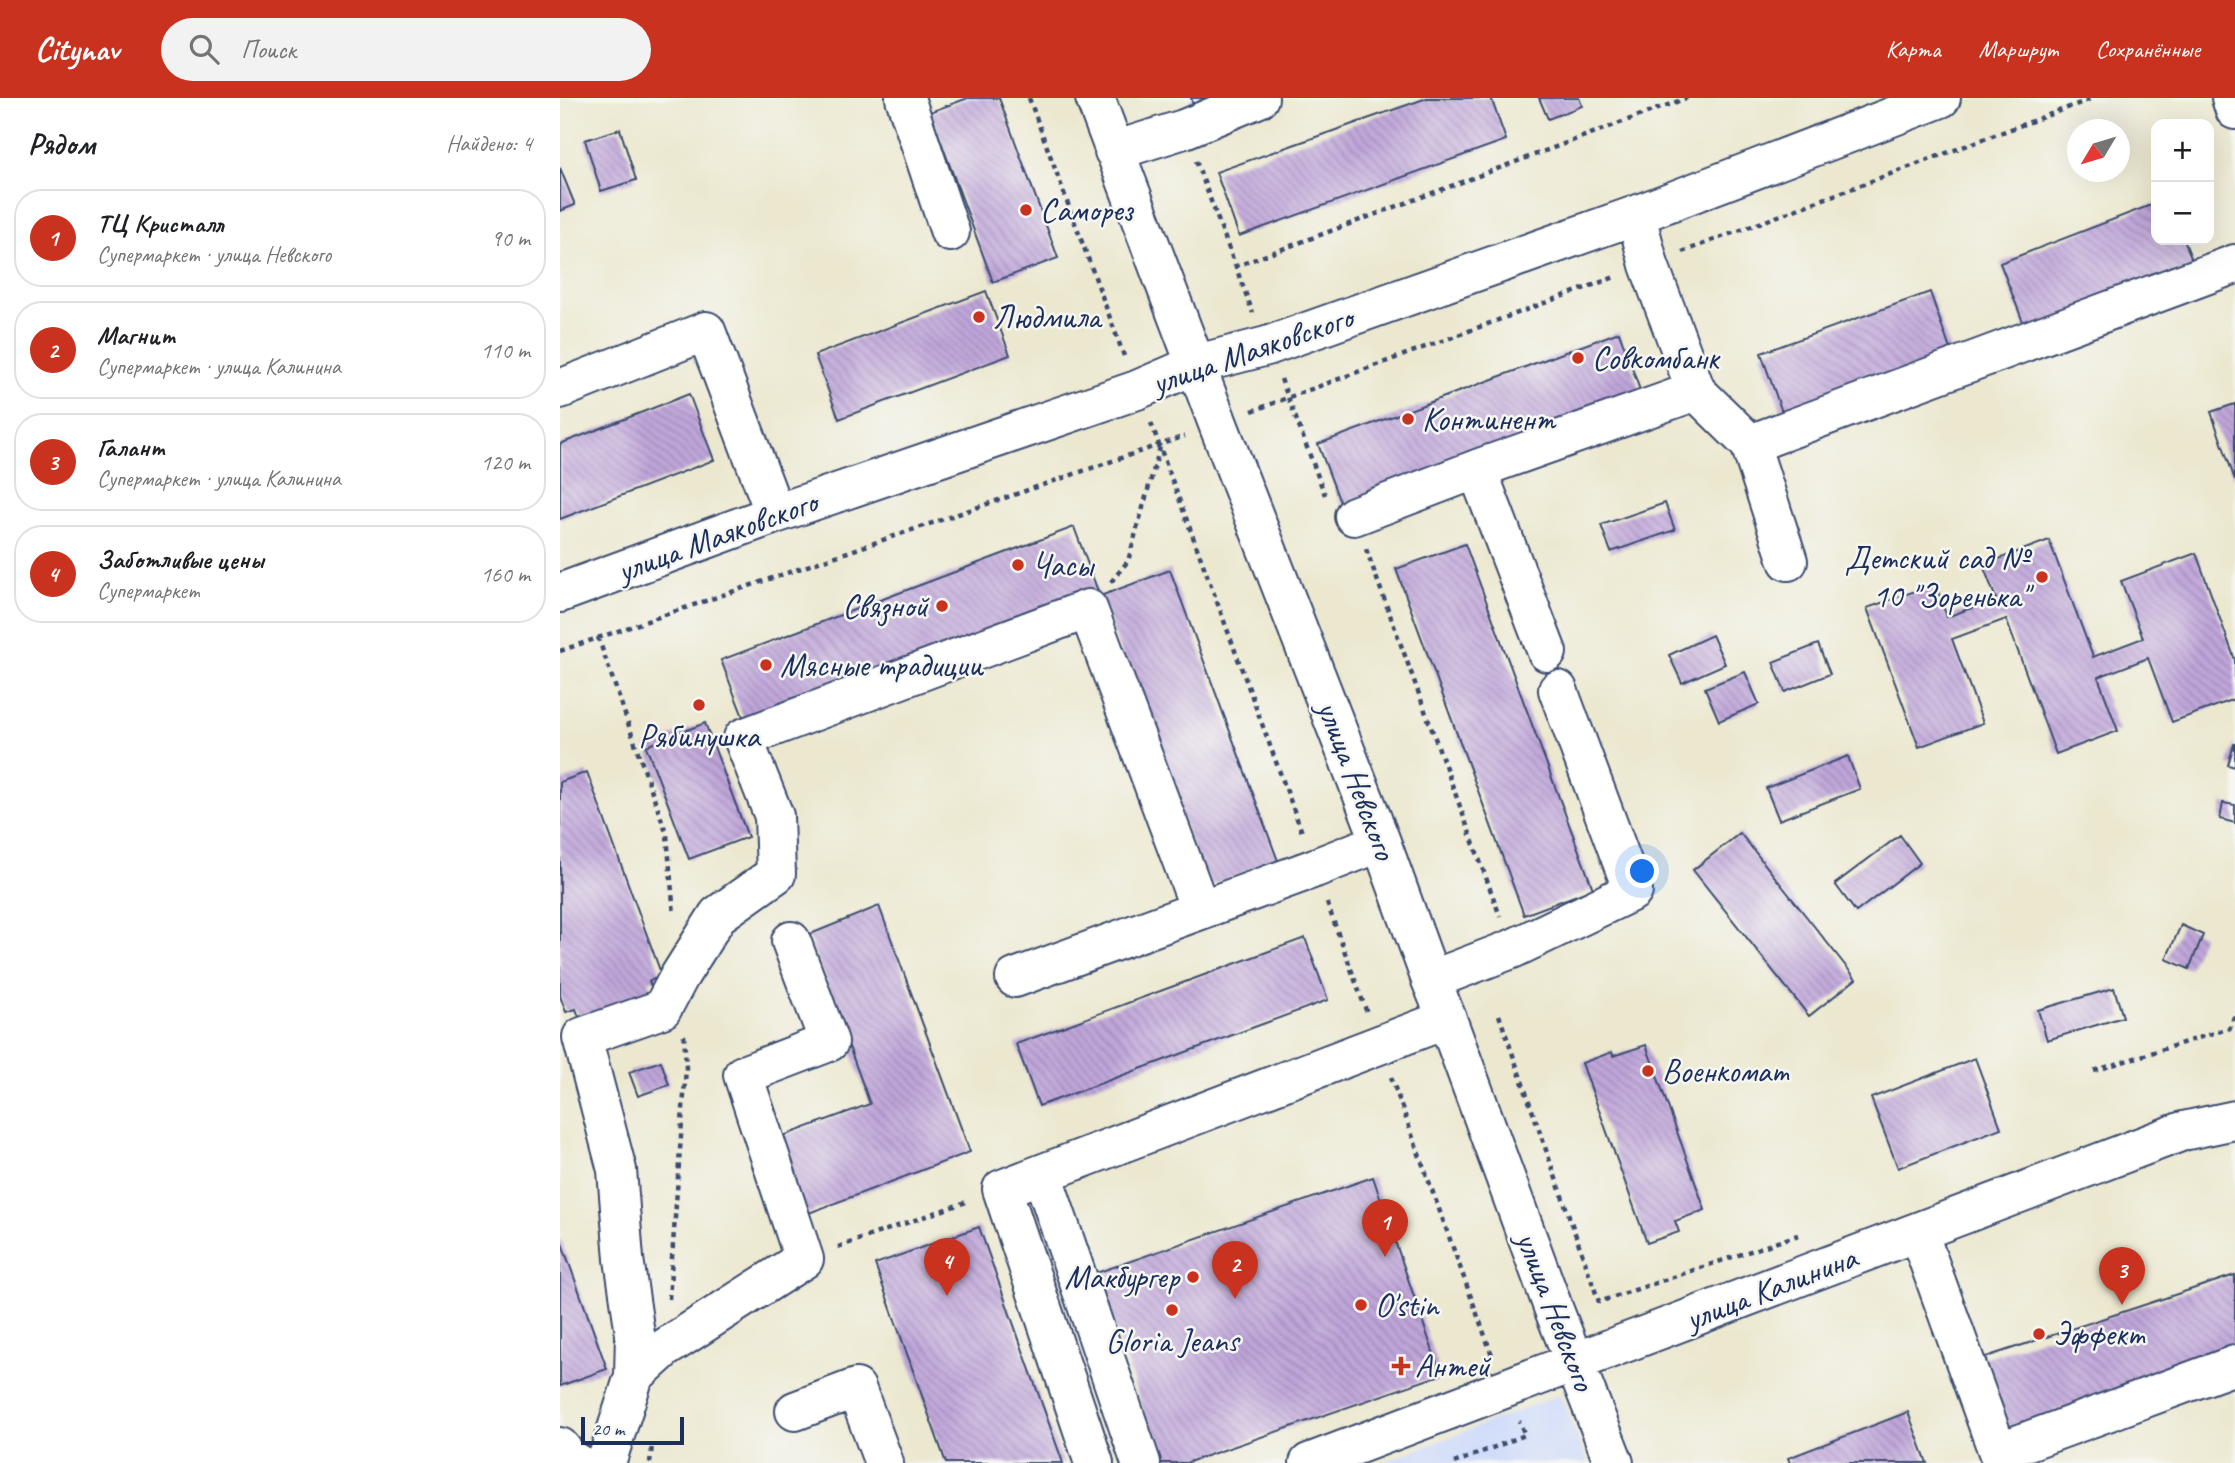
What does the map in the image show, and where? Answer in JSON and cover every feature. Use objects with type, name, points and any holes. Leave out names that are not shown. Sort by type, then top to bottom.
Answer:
[{"type":"street","points":[[905,98],[950,232]]},
{"type":"street","name":"улица Невского","points":[[1095,98],[1218,424],[1381,842],[1614,1463]]},
{"type":"street","points":[[1114,151],[1184,129],[1259,98]]},
{"type":"street","name":"улица Маяковского","points":[[560,593],[775,514],[1137,390],[1197,365],[1267,346],[1636,215],[1941,98]]},
{"type":"street","points":[[2231,98],[2235,110]]},
{"type":"street","points":[[1636,215],[1649,265],[1696,391],[1750,444],[1788,561]]},
{"type":"street","points":[[1750,444],[2235,264]]},
{"type":"street","points":[[560,389],[706,331],[775,514]]},
{"type":"street","points":[[1354,516],[1696,391]]},
{"type":"street","points":[[1477,469],[1546,652]]},
{"type":"street","points":[[606,1463],[634,1376],[635,1334],[624,1259],[617,1170],[582,1037],[662,1009],[718,915],[776,874],[774,816],[743,738],[1088,609],[1200,909]]},
{"type":"street","points":[[1431,980],[1513,949],[1633,891],[1558,690]]},
{"type":"street","points":[[1015,978],[1381,842]]},
{"type":"street","points":[[634,1376],[665,1348],[804,1259],[743,1075],[829,1042],[791,941]]},
{"type":"street","points":[[1094,1463],[1002,1189],[1447,1019]]},
{"type":"street","name":"улица Калинина","points":[[1309,1463],[2183,1131],[2235,1120]]},
{"type":"street","points":[[1042,1174],[1141,1463]]},
{"type":"street","points":[[1918,1232],[1998,1452],[2235,1364]]},
{"type":"street","points":[[794,1411],[856,1388],[884,1463]]},
{"type":"street","points":[[560,1447],[571,1461],[577,1463]]},
{"type":"path","points":[[1028,98],[1137,390],[1161,445],[1504,1389],[1525,1435],[1454,1463]]},
{"type":"path","points":[[1234,267],[1687,98]]},
{"type":"path","points":[[560,651],[1161,445],[2094,98]]},
{"type":"path","points":[[1088,609],[1128,561],[1161,445]]},
{"type":"path","points":[[1499,1014],[1599,1301],[1807,1231]]},
{"type":"path","points":[[2094,1071],[2230,1028],[2235,1014]]},
{"type":"path","points":[[804,1259],[1002,1189]]},
{"type":"shaded area","points":[[1560,1395],[1588,1463],[1382,1463]]},
{"type":"building","points":[[968,98],[999,98],[1058,258],[993,282],[930,112]]},
{"type":"building","points":[[1191,98],[1220,98],[1194,108]]},
{"type":"building","points":[[1427,98],[1491,98],[1506,140],[1239,236],[1216,172]]},
{"type":"building","points":[[1539,98],[1579,98],[1582,106],[1548,119]]},
{"type":"building","points":[[620,129],[636,180],[601,191],[585,140]]},
{"type":"building","points":[[560,168],[575,205],[560,211]]},
{"type":"building","points":[[2151,205],[2151,245],[2186,245],[2195,268],[2027,332],[2000,263]]},
{"type":"building","points":[[986,291],[1010,355],[839,419],[815,355]]},
{"type":"building","points":[[1930,292],[1952,355],[1783,415],[1761,353]]},
{"type":"building","points":[[1619,332],[1641,393],[1341,505],[1318,444]]},
{"type":"building","points":[[689,394],[714,460],[560,519],[560,444]]},
{"type":"building","points":[[2235,404],[2235,480],[2211,412]]},
{"type":"building","points":[[1665,503],[1675,530],[1611,552],[1601,525]]},
{"type":"building","points":[[1074,527],[1099,594],[747,727],[721,660]]},
{"type":"building","points":[[2049,540],[2093,657],[2143,638],[2121,581],[2196,553],[2235,660],[2235,699],[2172,722],[2148,658],[2098,677],[2118,731],[2056,754],[2006,619],[1952,639],[1983,723],[1919,747],[1867,608],[1935,584],[1947,617],[1996,599],[1983,565]]},
{"type":"building","points":[[1465,544],[1593,889],[1524,915],[1396,569]]},
{"type":"building","points":[[1170,570],[1278,861],[1207,887],[1100,596]]},
{"type":"building","points":[[1712,635],[1725,664],[1682,683],[1669,655]]},
{"type":"building","points":[[1818,644],[1830,674],[1785,692],[1773,662]]},
{"type":"building","points":[[1745,672],[1759,704],[1719,721],[1705,688]]},
{"type":"building","points":[[705,723],[748,837],[689,859],[646,746]]},
{"type":"building","points":[[2235,744],[2235,767],[2228,765]]},
{"type":"building","points":[[1848,756],[1860,789],[1779,820],[1766,788]]},
{"type":"building","points":[[587,772],[662,976],[649,981],[657,1003],[584,1030],[576,1009],[566,1012],[560,996],[560,782]]},
{"type":"building","points":[[2223,803],[2235,805],[2235,823],[2220,819]]},
{"type":"building","points":[[1740,833],[1856,979],[1809,1016],[1693,870]]},
{"type":"building","points":[[1900,835],[1920,863],[1856,912],[1835,884]]},
{"type":"building","points":[[879,906],[970,1152],[801,1216],[772,1140],[870,1104],[808,935]]},
{"type":"building","points":[[2181,925],[2203,935],[2189,969],[2166,959]]},
{"type":"building","points":[[1305,938],[1328,1000],[1039,1106],[1016,1044]]},
{"type":"building","points":[[2114,988],[2123,1017],[2047,1040],[2038,1010]]},
{"type":"building","points":[[1646,1045],[1705,1210],[1675,1221],[1679,1232],[1647,1243],[1582,1063],[1612,1052],[1613,1056]]},
{"type":"building","points":[[1975,1058],[2001,1128],[1898,1168],[1871,1098]]},
{"type":"building","points":[[661,1061],[669,1085],[638,1096],[629,1072]]},
{"type":"building","points":[[1373,1177],[1441,1375],[1186,1463],[1161,1463],[1096,1273]]},
{"type":"building","points":[[979,1227],[1063,1463],[946,1463],[875,1264]]},
{"type":"building","points":[[560,1238],[607,1369],[560,1386]]},
{"type":"building","points":[[2235,1275],[2235,1352],[2000,1430],[1977,1360]]},
{"type":"building","points":[[1908,1412],[1927,1463],[1790,1463],[1788,1458]]},
{"type":"place","name":"Саморез","points":[[1026,210]]},
{"type":"place","name":"Людмила","points":[[979,317]]},
{"type":"place","name":"Совкомбанк","points":[[1578,358]]},
{"type":"place","name":"Континент","points":[[1408,419]]},
{"type":"place","name":"Часы","points":[[1018,565]]},
{"type":"place","name":"Детский сад № 10 \"Зоренька\"","points":[[2042,577]]},
{"type":"place","name":"Связной","points":[[942,606]]},
{"type":"place","name":"Мясные традиции","points":[[766,665]]},
{"type":"place","name":"Рябинушка","points":[[699,705]]},
{"type":"place","name":"Военкомат","points":[[1648,1071]]},
{"type":"place","name":"ТЦ Кристалл","points":[[1385,1257]]},
{"type":"place","name":"Макбургер","points":[[1193,1277]]},
{"type":"place","name":"Заботливые цены","points":[[947,1296]]},
{"type":"place","name":"Магнит","points":[[1235,1299]]},
{"type":"place","name":"O'stin","points":[[1361,1305]]},
{"type":"place","name":"Галант","points":[[2122,1305]]},
{"type":"place","name":"Gloria Jeans","points":[[1172,1310]]},
{"type":"place","name":"Эффект","points":[[2039,1334]]},
{"type":"place","name":"Антей","points":[[1401,1366]]}]
